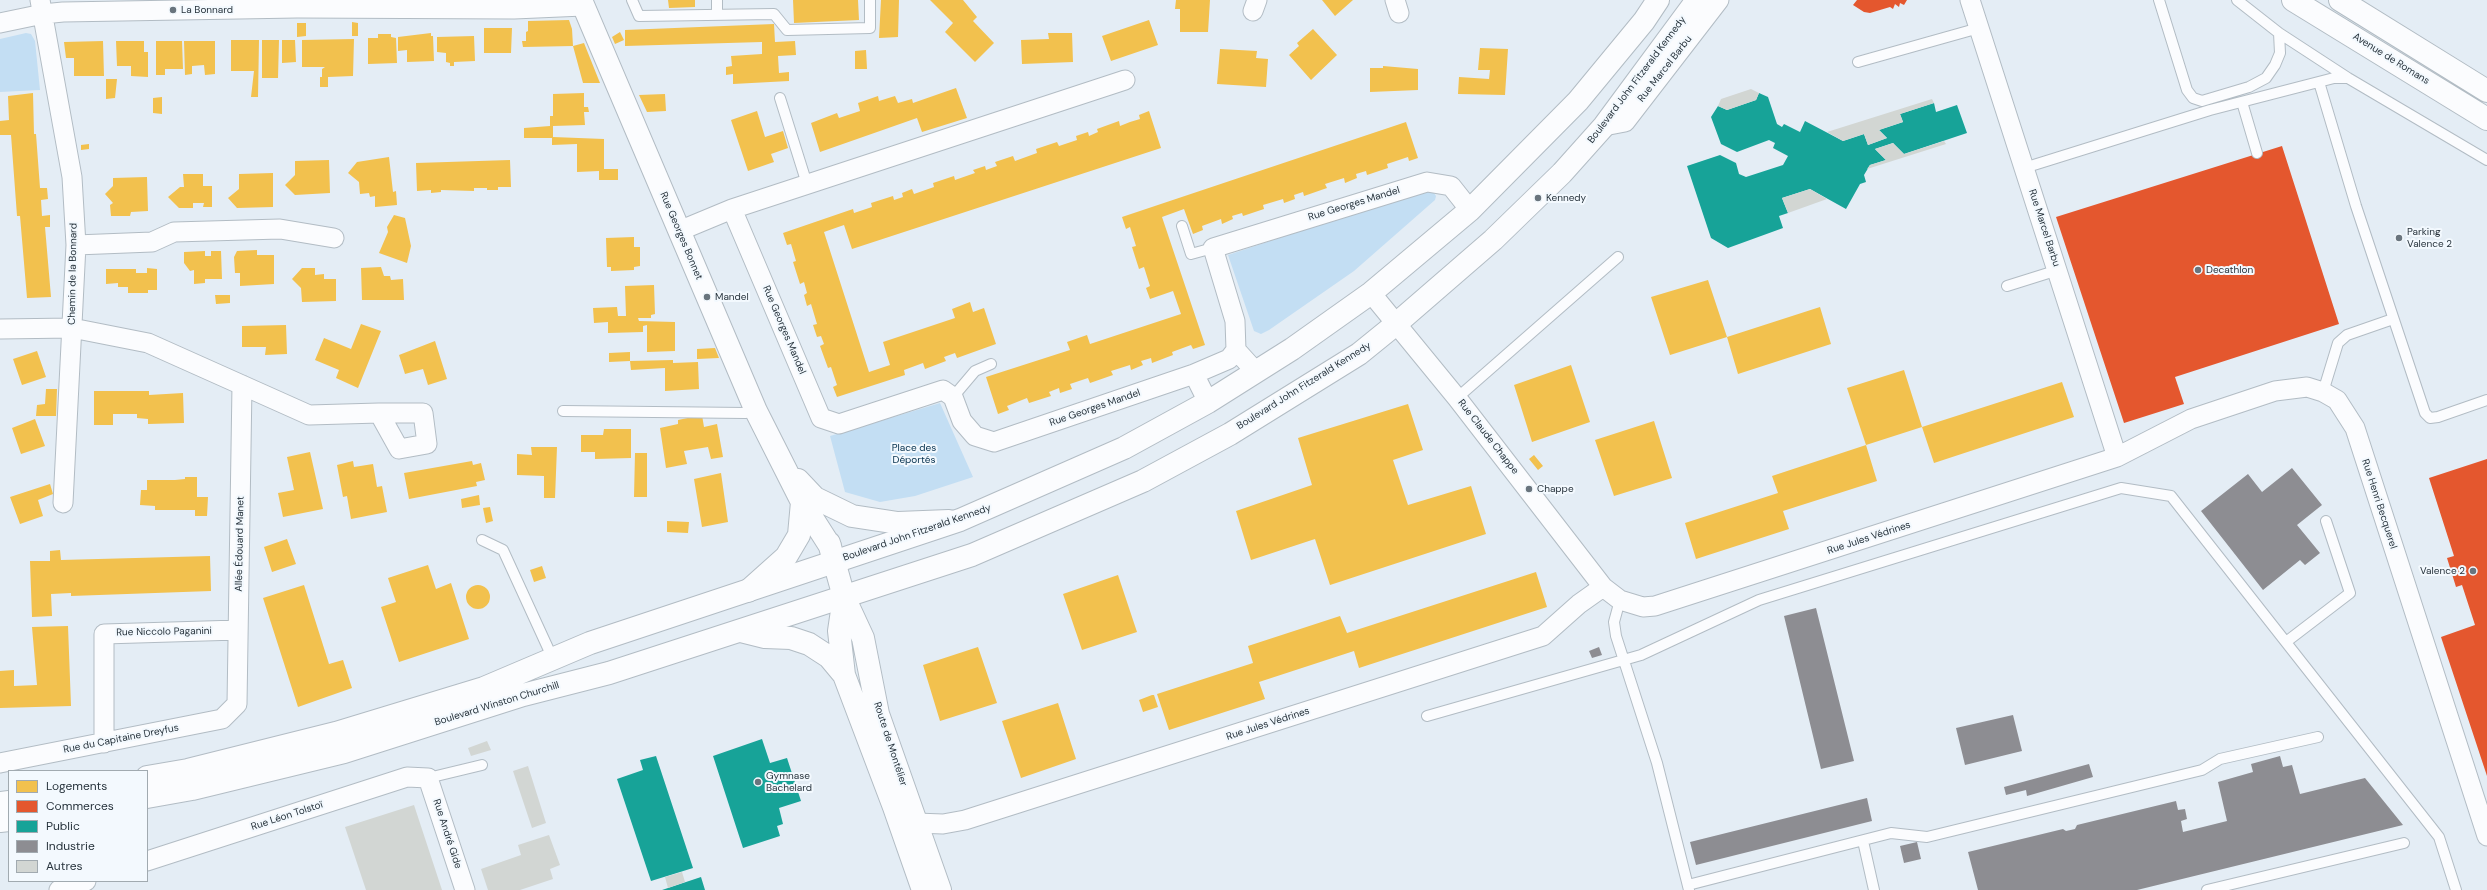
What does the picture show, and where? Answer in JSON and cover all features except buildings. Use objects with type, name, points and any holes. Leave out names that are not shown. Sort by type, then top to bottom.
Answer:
[{"type":"main road","name":"Boulevard John Fitzerald Kennedy","points":[[832,554],[960,520],[1124,448],[1208,402],[1256,372],[1371,293],[1470,210],[1578,100],[1644,21],[1658,0]]},
{"type":"main road","name":"Boulevard John Fitzerald Kennedy","points":[[844,597],[972,555],[1143,481],[1230,434],[1359,354],[1396,324],[1538,198],[1604,126],[1697,0]]},
{"type":"main road","name":"Avenue de Romans","points":[[2293,0],[2487,119]]},
{"type":"main road","points":[[2340,0],[2487,91]]},
{"type":"main road","name":"Rue Georges Bonnet","points":[[582,3],[756,411],[772,445],[809,500],[832,554]]},
{"type":"main road","points":[[747,592],[786,557],[798,535],[809,500],[852,516],[877,521],[898,523],[960,520]]},
{"type":"main road","name":"Route de Montélier","points":[[832,554],[844,597],[863,638],[878,714],[940,890]]},
{"type":"main road","name":"Boulevard Winston Churchill","points":[[148,777],[188,770],[336,733],[484,688],[590,643],[747,592],[832,554]]},
{"type":"main road","name":"Route de Montélier","points":[[844,597],[839,631],[844,675],[894,807],[923,890]]},
{"type":"main road","name":"Boulevard Winston Churchill","points":[[148,797],[192,789],[344,752],[523,695],[609,673],[844,597]]},
{"type":"main road","name":"Route de Montélier","points":[[741,631],[765,637],[791,638],[809,644],[829,657],[844,675]]},
{"type":"street","name":"Rue Marcel Barbu","points":[[1604,126],[1625,122],[1718,0]]},
{"type":"street","name":"Rue Marcel Barbu","points":[[1970,0],[2117,457]]},
{"type":"street","points":[[0,23],[42,7],[514,9],[582,3]]},
{"type":"street","name":"Chemin de la Bonnard","points":[[42,7],[72,176],[76,245],[63,503]]},
{"type":"street","points":[[679,231],[732,209],[1124,80]]},
{"type":"street","name":"Rue Georges Mandel","points":[[1213,248],[1427,182],[1451,186],[1470,210]]},
{"type":"street","name":"Rue Georges Mandel","points":[[732,209],[821,418],[839,424],[943,390],[953,397],[962,421],[975,436],[994,442],[1194,374],[1229,359],[1236,350]]},
{"type":"street","points":[[76,245],[152,242],[174,232],[280,228],[334,238]]},
{"type":"street","points":[[1213,248],[1235,321],[1236,350],[1256,372]]},
{"type":"street","name":"Rue Claude Chappe","points":[[1371,293],[1457,398],[1603,587],[1620,600]]},
{"type":"street","points":[[0,329],[72,328],[148,343],[309,415],[379,413]]},
{"type":"street","points":[[1194,374],[1208,402]]},
{"type":"street","name":"Allée Édouard Manet","points":[[237,704],[242,385]]},
{"type":"street","name":"Rue Henri Becquerel","points":[[2117,457],[2191,419],[2275,390],[2307,387],[2323,392],[2337,400],[2355,428],[2487,836]]},
{"type":"street","name":"Rue Jules Védrines","points":[[1620,600],[1631,605],[1655,606],[2117,457]]},
{"type":"street","name":"Rue Jules Védrines","points":[[916,823],[943,824],[973,817],[1543,636],[1579,604],[1603,587]]},
{"type":"street","name":"Rue Niccolo Paganini","points":[[104,743],[104,634],[238,630]]},
{"type":"street","name":"Rue du Capitaine Dreyfus","points":[[0,763],[222,719],[237,704]]},
{"type":"street","name":"Rue Léon Tolstoï","points":[[148,861],[407,777],[428,778]]},
{"type":"street","name":"Rue André Gide","points":[[428,778],[465,890]]},
{"type":"street","points":[[58,890],[83,882]]},
{"type":"lane","points":[[632,0],[639,16],[774,14],[787,30],[870,28],[870,0]]},
{"type":"lane","points":[[717,0],[717,15]]},
{"type":"lane","points":[[2159,0],[2187,90],[2193,98],[2202,101],[2249,87],[2266,78],[2275,65],[2280,53],[2279,33]]},
{"type":"lane","points":[[2237,0],[2279,33],[2348,78],[2482,154],[2487,160]]},
{"type":"lane","points":[[1858,62],[1980,28]]},
{"type":"lane","points":[[2024,168],[2210,110],[2319,82],[2348,78]]},
{"type":"lane","points":[[2319,82],[2356,206],[2425,413],[2430,418],[2487,400]]},
{"type":"lane","points":[[780,98],[807,184]]},
{"type":"lane","points":[[2242,102],[2257,153]]},
{"type":"lane","points":[[1182,226],[1191,254],[1213,248]]},
{"type":"lane","points":[[1457,398],[1618,257]]},
{"type":"lane","points":[[2007,286],[2058,270]]},
{"type":"lane","points":[[2323,392],[2338,343],[2347,335],[2393,319]]},
{"type":"lane","points":[[953,397],[976,371],[991,364]]},
{"type":"lane","points":[[563,411],[745,413],[756,411]]},
{"type":"lane","points":[[1427,716],[1641,655],[1759,600],[2121,488],[2171,496],[2439,837],[2456,890]]},
{"type":"lane","points":[[2286,642],[2350,593],[2326,521]]},
{"type":"lane","points":[[482,540],[503,550],[553,659]]},
{"type":"lane","points":[[1620,600],[1614,622],[1623,659],[1658,763],[1688,887],[1891,833],[1927,837],[2202,770],[2220,759],[2318,737]]},
{"type":"lane","points":[[428,778],[482,765]]},
{"type":"lane","points":[[1863,841],[1874,890]]},
{"type":"lane","points":[[2208,890],[2404,843]]},
{"type":"green space","points":[[26,33],[31,34],[35,41],[40,90],[0,92],[0,39]]},
{"type":"green space","points":[[1424,190],[1432,190],[1436,196],[1435,200],[1354,271],[1269,330],[1261,334],[1254,331],[1228,255]]},
{"type":"green space","name":"Place des Déportés","points":[[940,403],[973,477],[915,496],[880,502],[845,492],[830,436]]},
{"type":"place","name":"La Bonnard","points":[[173,10]]},
{"type":"place","name":"Kennedy","points":[[1538,198]]},
{"type":"place","name":"Parking Valence 2","points":[[2399,238]]},
{"type":"place","name":"Decathlon","points":[[2198,270]]},
{"type":"place","name":"Mandel","points":[[707,297]]},
{"type":"place","name":"Chappe","points":[[1529,489]]},
{"type":"place","name":"Valence 2","points":[[2473,571]]},
{"type":"place","name":"Gymnase Bachelard","points":[[758,782]]}]
